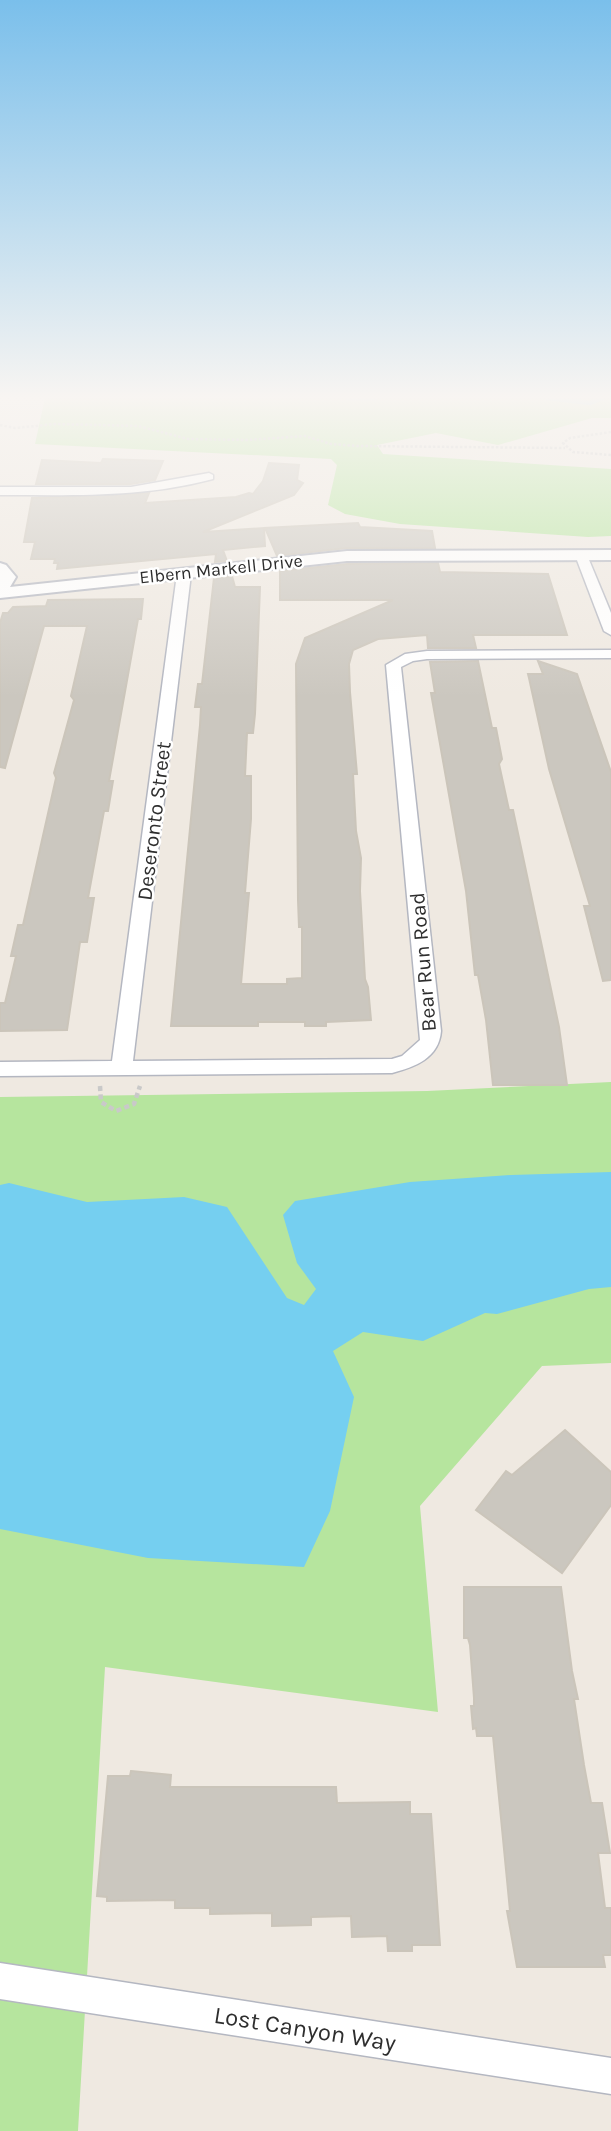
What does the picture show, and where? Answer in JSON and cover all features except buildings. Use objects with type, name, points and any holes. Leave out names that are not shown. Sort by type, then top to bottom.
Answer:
[{"type":"street","points":[[582,555],[611,631]]},
{"type":"street","name":"Elbern Markell Drive","points":[[1,576],[83,582],[347,556],[611,555]]},
{"type":"street","name":"Deseronto Street","points":[[122,1067],[184,574]]},
{"type":"street","name":"Bear Run Road","points":[[0,1069],[392,1066],[409,1061],[421,1053],[430,1043],[431,1031],[393,665],[410,657],[427,655],[611,654]]},
{"type":"street","name":"Lost Canyon Way","points":[[0,1981],[611,2076]]},
{"type":"path","points":[[100,1083],[99,1100],[106,1108],[116,1111],[135,1104],[139,1099],[141,1082]]},
{"type":"green space","points":[[330,497],[611,497],[611,536],[588,537],[400,524],[345,514],[328,505]]},
{"type":"green space","points":[[611,1082],[611,1363],[542,1366],[420,1506],[438,1712],[105,1667],[78,2131],[0,2131],[0,1097],[427,1091]]},
{"type":"water","points":[[611,1172],[611,1287],[589,1289],[497,1314],[485,1313],[423,1341],[363,1332],[333,1351],[354,1397],[330,1511],[304,1567],[148,1558],[0,1529],[0,1185],[9,1183],[87,1202],[184,1197],[227,1207],[287,1298],[304,1305],[316,1289],[297,1263],[283,1215],[295,1201],[410,1182]]}]
